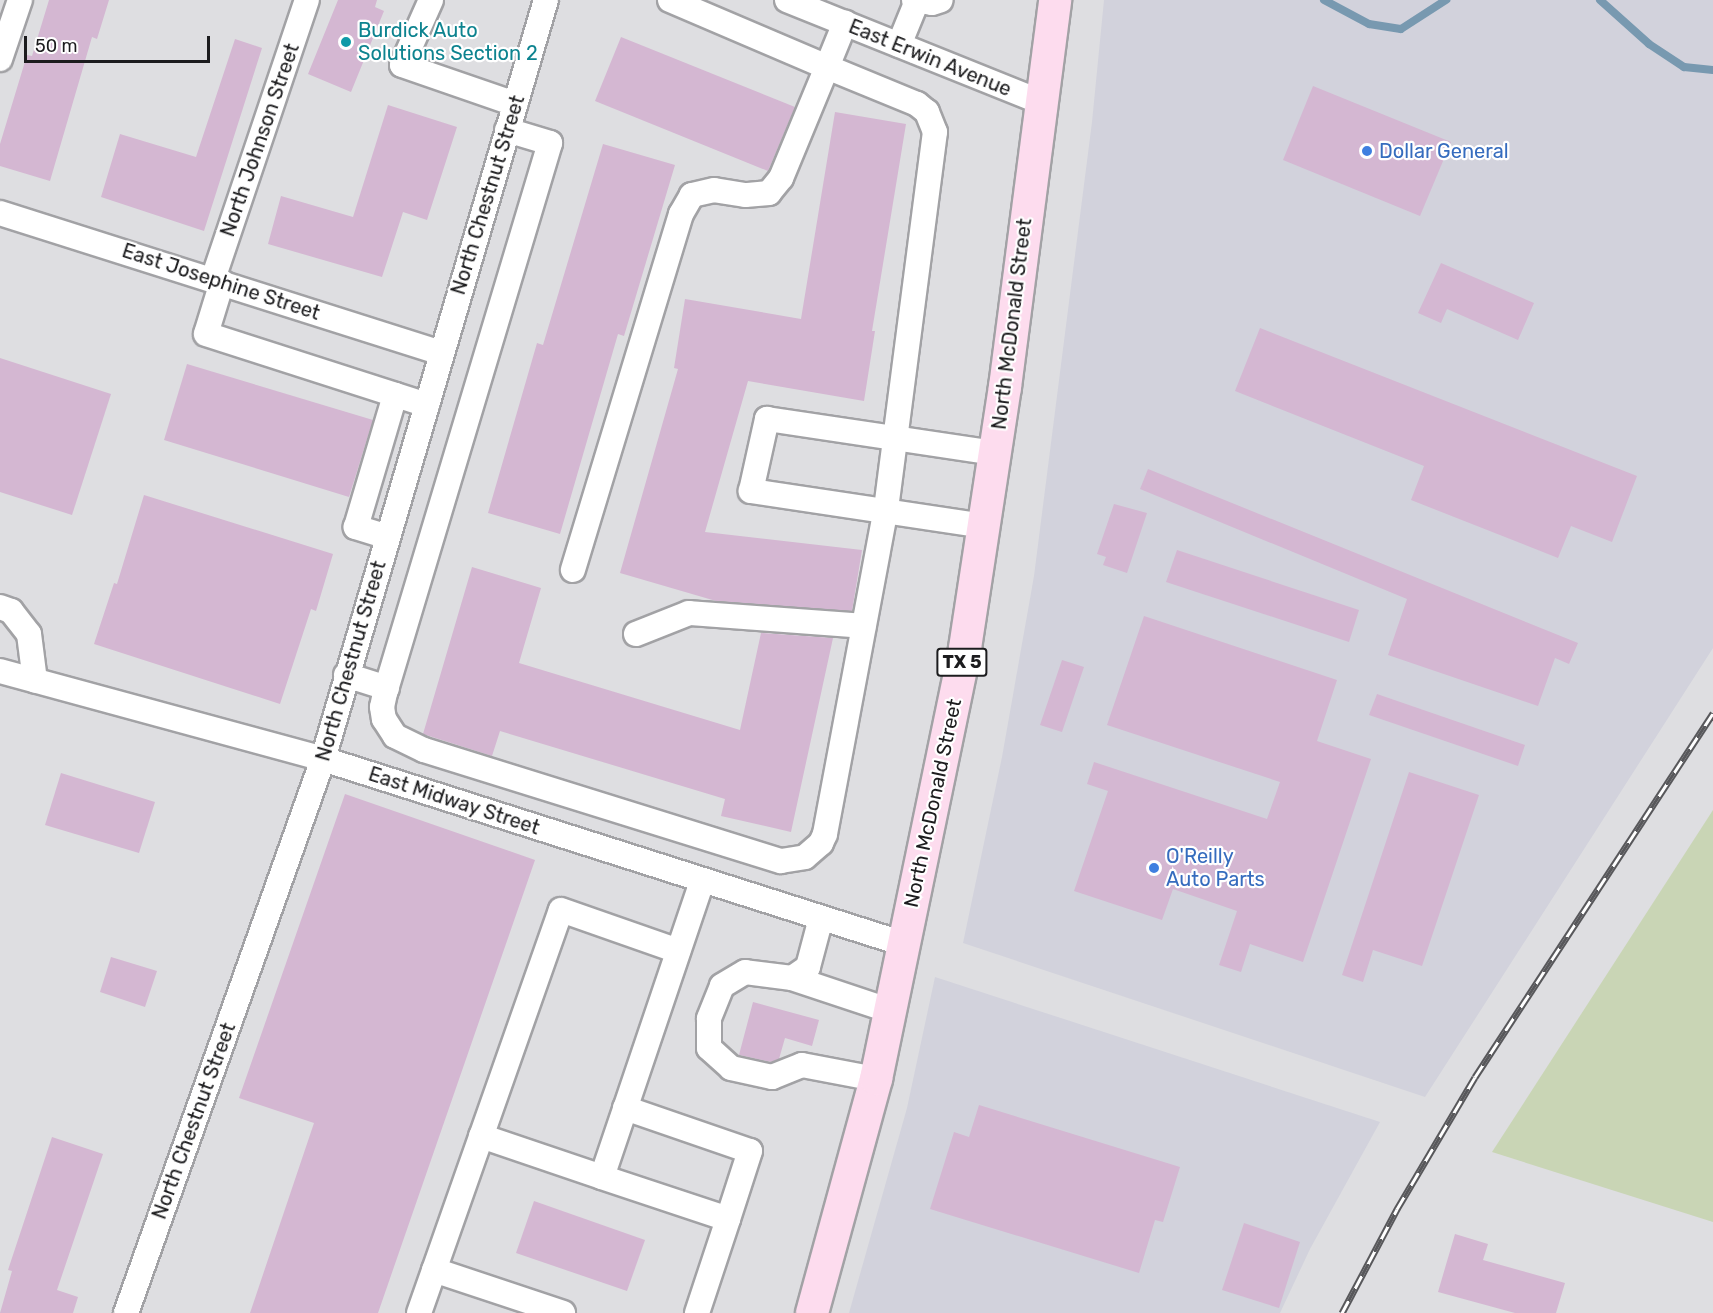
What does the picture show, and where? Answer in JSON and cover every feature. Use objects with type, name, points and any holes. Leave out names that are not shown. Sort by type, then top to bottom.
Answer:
[{"type":"main road","name":"North McDonald Street","points":[[812,1313],[876,1078],[942,767],[985,526],[1055,0]]},
{"type":"street","points":[[0,59],[20,0]]},
{"type":"street","name":"North Johnson Street","points":[[307,0],[217,281],[206,334],[395,395]]},
{"type":"street","points":[[430,0],[402,65],[515,104]]},
{"type":"street","name":"North Chestnut Street","points":[[126,1313],[322,759],[546,0]]},
{"type":"street","points":[[507,130],[550,143],[387,688],[382,707],[384,718],[395,736],[406,744],[766,858],[781,861],[794,860],[813,852],[825,834],[886,509],[935,132],[927,112],[916,104],[670,0]]},
{"type":"street","name":"East Erwin Avenue","points":[[786,0],[813,5],[845,23],[1041,102]]},
{"type":"street","points":[[899,45],[916,1],[941,0]]},
{"type":"street","points":[[573,570],[681,214],[692,195],[703,191],[745,195],[769,193],[781,178],[845,23]]},
{"type":"street","name":"East Josephine Street","points":[[0,213],[441,353]]},
{"type":"street","points":[[388,537],[356,527],[395,395],[427,405]]},
{"type":"street","points":[[985,526],[886,509],[751,491],[767,419],[995,453]]},
{"type":"street","points":[[379,450],[411,459]]},
{"type":"street","points":[[0,607],[11,611],[29,634],[34,681]]},
{"type":"street","points":[[636,634],[689,613],[864,626]]},
{"type":"street","name":"East Midway Street","points":[[0,671],[322,759],[904,944]]},
{"type":"street","points":[[346,675],[387,688]]},
{"type":"street","points":[[602,1177],[702,881]]},
{"type":"street","points":[[419,1313],[561,909],[678,951]]},
{"type":"street","points":[[792,978],[808,967],[821,918]]},
{"type":"street","points":[[876,1078],[802,1065],[772,1077],[731,1068],[709,1048],[709,1019],[722,986],[745,972],[792,978],[891,1011]]},
{"type":"street","points":[[625,1107],[750,1151],[696,1313]]},
{"type":"street","points":[[481,1136],[728,1219]]},
{"type":"street","points":[[434,1270],[563,1313]]},
{"type":"shaded area","points":[[1104,0],[1713,0],[1713,648],[1425,1097],[963,943],[1002,757],[1034,576],[1092,122]]},
{"type":"shaded area","points":[[935,977],[1380,1122],[1310,1249],[1280,1313],[849,1313],[907,1108]]},
{"type":"green space","points":[[1713,810],[1713,1222],[1492,1152]]},
{"type":"building","points":[[49,0],[109,0],[97,39],[92,37],[50,181],[0,166],[0,144],[27,55],[32,56]]},
{"type":"building","name":"Burdick Auto Solutions Section 2","points":[[338,0],[377,0],[375,7],[384,11],[351,92],[308,74]]},
{"type":"building","points":[[621,37],[795,107],[768,171],[595,101]]},
{"type":"building","points":[[235,39],[262,48],[204,231],[101,197],[120,134],[196,157]]},
{"type":"building","name":"Dollar General","points":[[1313,86],[1451,142],[1420,216],[1283,160]]},
{"type":"building","points":[[388,105],[457,127],[427,220],[403,212],[382,277],[268,244],[281,196],[353,217]]},
{"type":"building","points":[[835,112],[906,124],[872,331],[875,331],[864,401],[748,381],[705,532],[862,550],[852,611],[716,601],[620,573],[678,369],[674,368],[685,299],[801,319]]},
{"type":"building","points":[[603,144],[675,165],[624,336],[618,334],[560,534],[488,513],[537,343],[543,345]]},
{"type":"building","points":[[1441,263],[1534,303],[1518,340],[1447,309],[1441,323],[1418,313]]},
{"type":"building","points":[[1260,328],[1637,476],[1612,542],[1571,526],[1558,558],[1411,500],[1424,466],[1235,391]]},
{"type":"building","points":[[0,358],[111,394],[72,515],[0,492]]},
{"type":"building","points":[[187,364],[373,420],[349,497],[164,440]]},
{"type":"building","points":[[1148,469],[1578,643],[1569,664],[1555,658],[1538,706],[1388,655],[1407,599],[1140,489]]},
{"type":"building","points":[[144,495],[333,554],[316,611],[311,609],[280,704],[94,644],[114,583],[117,584]]},
{"type":"building","points":[[1114,504],[1147,513],[1127,573],[1103,565],[1106,557],[1097,554]]},
{"type":"building","points":[[1177,550],[1359,610],[1349,642],[1166,582]]},
{"type":"building","points":[[472,567],[541,588],[519,663],[740,730],[761,633],[833,638],[791,832],[721,816],[725,799],[500,731],[492,756],[423,734]]},
{"type":"building","points":[[1144,616],[1337,680],[1317,741],[1371,759],[1303,962],[1250,944],[1241,972],[1219,965],[1237,911],[1173,889],[1162,920],[1074,891],[1108,791],[1087,784],[1094,762],[1267,819],[1280,782],[1107,725]]},
{"type":"building","points":[[1062,660],[1084,667],[1062,732],[1040,725]]},
{"type":"building","points":[[1377,694],[1525,745],[1518,766],[1369,715]]},
{"type":"building","points":[[1409,772],[1479,795],[1422,966],[1373,950],[1363,982],[1342,975]]},
{"type":"building","points":[[61,773],[155,802],[139,853],[45,825]]},
{"type":"building","points":[[345,794],[535,860],[378,1313],[250,1313],[314,1123],[239,1098]]},
{"type":"building","points":[[111,957],[157,971],[145,1007],[100,992]]},
{"type":"building","points":[[753,1002],[819,1020],[812,1046],[785,1038],[779,1059],[771,1062],[739,1055]]},
{"type":"building","points":[[979,1105],[1180,1167],[1163,1222],[1155,1220],[1139,1273],[930,1209],[954,1132],[969,1137]]},
{"type":"building","points":[[52,1137],[103,1154],[57,1290],[78,1297],[73,1313],[0,1313],[12,1271],[8,1270]]},
{"type":"building","points":[[534,1201],[645,1240],[627,1291],[516,1253]]},
{"type":"building","points":[[1244,1223],[1300,1242],[1279,1308],[1222,1290]]},
{"type":"building","points":[[1455,1234],[1488,1244],[1483,1260],[1565,1283],[1556,1313],[1515,1313],[1438,1292]]},
{"type":"waterway","points":[[1324,0],[1369,24],[1401,29],[1446,0]]},
{"type":"waterway","points":[[1600,0],[1649,44],[1684,67],[1713,70]]},
{"type":"railway","points":[[1342,1313],[1397,1209],[1475,1077],[1713,713]]},
{"type":"place","name":"Burdick Auto Solutions Section 2","points":[[346,42]]},
{"type":"place","name":"Dollar General","points":[[1367,151]]},
{"type":"place","name":"O'Reilly Auto Parts","points":[[1154,868]]}]
